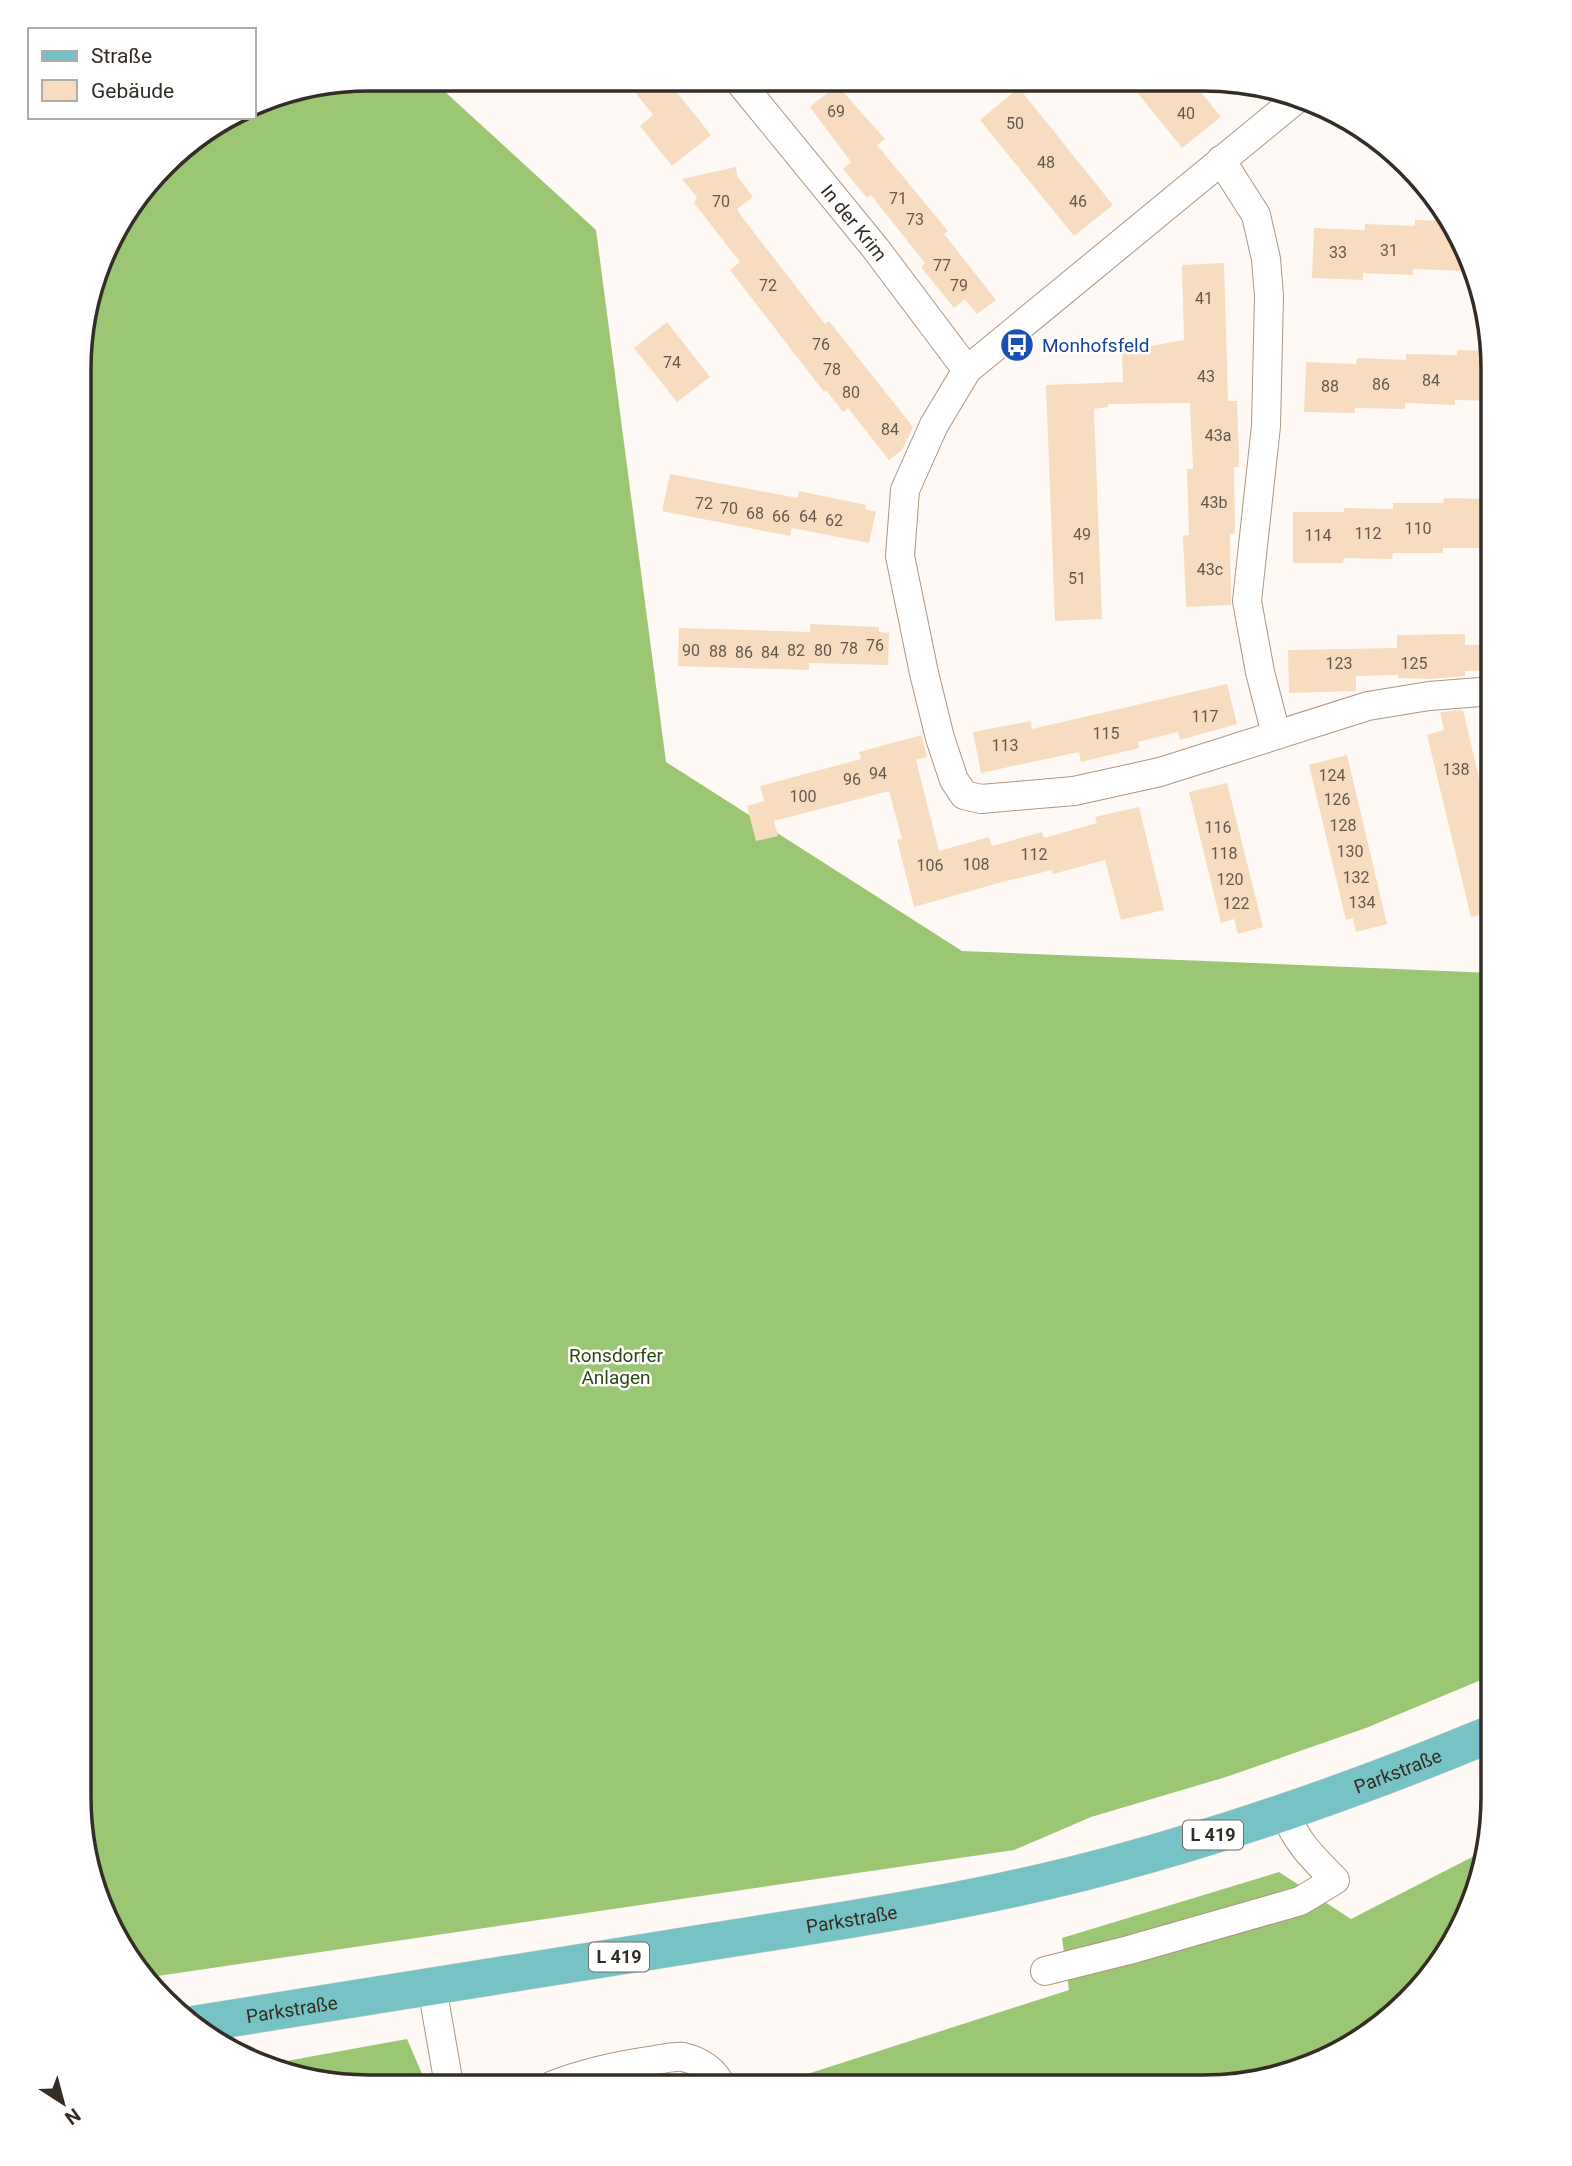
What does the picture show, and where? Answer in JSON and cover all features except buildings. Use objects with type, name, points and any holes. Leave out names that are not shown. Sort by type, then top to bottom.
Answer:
[{"type":"main road","name":"Parkstraße","points":[[207,2022],[807,1927],[1027,1886],[1135,1858],[1285,1812],[1395,1773],[1481,1738]]},
{"type":"street","name":"In der Krim","points":[[747,91],[876,249],[967,370]]},
{"type":"street","points":[[1290,105],[967,370],[934,425],[905,490],[900,556],[940,738],[954,780],[964,795],[981,799],[1073,791],[1160,772],[1368,706],[1429,696],[1481,692]]},
{"type":"street","points":[[1221,160],[1256,215],[1266,259],[1269,296],[1266,426],[1247,601],[1258,664],[1276,734]]},
{"type":"street","points":[[1045,1971],[1129,1950],[1300,1900],[1335,1880],[1307,1852],[1292,1831],[1285,1812]]},
{"type":"street","points":[[432,1987],[447,2075]]},
{"type":"street","points":[[580,2075],[629,2063],[682,2057],[705,2066],[715,2075]]},
{"type":"green space","name":"Ronsdorfer Anlagen","points":[[444,91],[596,230],[666,762],[962,951],[1481,973],[1481,1680],[1366,1728],[1226,1777],[1091,1817],[1014,1850],[157,1976],[128,1936],[112,1903],[96,1851],[91,1797],[93,333],[100,297],[112,263],[128,230],[148,200],[172,172],[200,148],[230,128],[248,119],[256,119],[256,115],[263,112],[297,100],[333,93]]},
{"type":"green space","points":[[1475,1856],[1460,1903],[1444,1936],[1424,1966],[1400,1994],[1372,2018],[1342,2038],[1275,2066],[1239,2073],[1203,2075],[804,2075],[1069,1990],[1062,1938],[1279,1872],[1351,1919]]},
{"type":"green space","points":[[407,2039],[423,2075],[333,2073],[284,2061]]},
{"type":"place","name":"Monhofsfeld","points":[[1017,345]]}]
